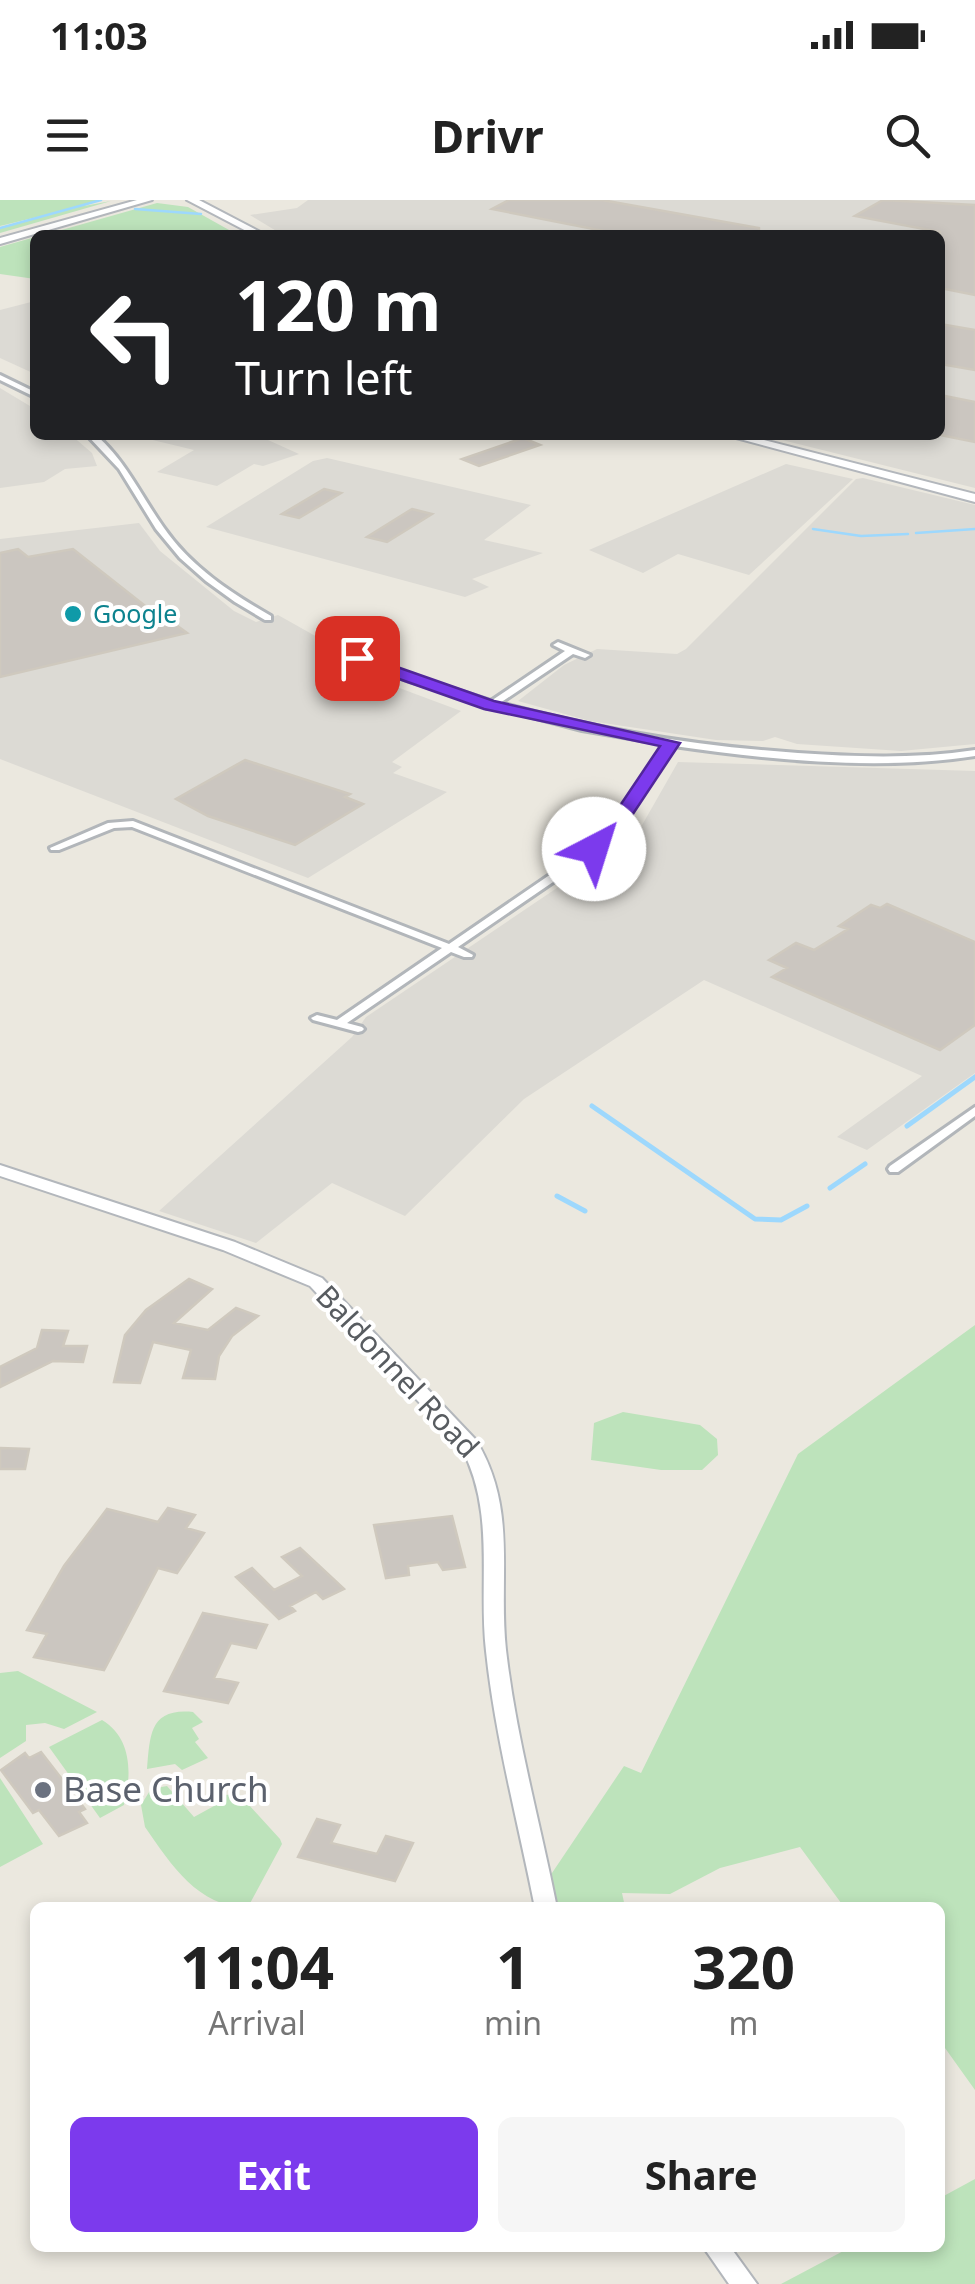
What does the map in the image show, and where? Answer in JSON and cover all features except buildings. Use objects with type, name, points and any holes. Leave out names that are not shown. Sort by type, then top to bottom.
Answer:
[{"type":"street","points":[[39,230],[147,200]]},
{"type":"street","points":[[192,200],[251,230]]},
{"type":"street","points":[[0,241],[30,233]]},
{"type":"street","points":[[0,377],[30,392]]},
{"type":"street","points":[[96,440],[124,467],[152,517],[179,552],[210,580],[268,618]]},
{"type":"street","points":[[751,440],[975,498]]},
{"type":"street","points":[[558,644],[585,655]]},
{"type":"street","points":[[490,706],[572,650]]},
{"type":"street","points":[[342,664],[368,653]]},
{"type":"street","points":[[357,658],[490,706],[671,743],[770,755],[975,762]]},
{"type":"street","points":[[338,1024],[610,834],[671,743]]},
{"type":"street","points":[[929,759],[975,753]]},
{"type":"street","points":[[54,848],[112,825],[133,824],[468,955]]},
{"type":"street","points":[[316,1018],[358,1030]]},
{"type":"street","points":[[894,1168],[975,1111]]},
{"type":"street","name":"Baldonnel Road","points":[[0,1170],[229,1246],[316,1282],[469,1444],[484,1468],[494,1496],[495,1647],[545,1902]]},
{"type":"street","points":[[719,2252],[744,2284]]},
{"type":"shaded area","points":[[308,200],[975,200],[975,488],[782,440],[945,440],[945,230],[275,230],[250,215],[297,208]]},
{"type":"shaded area","points":[[30,302],[30,372],[0,358],[0,310]]},
{"type":"shaded area","points":[[0,388],[30,406],[30,440],[77,440],[92,453],[97,466],[65,469],[44,482],[0,488]]},
{"type":"shaded area","points":[[153,440],[268,440],[299,454],[263,466],[254,464],[217,486],[157,472],[194,450]]},
{"type":"shaded area","points":[[327,458],[531,505],[484,540],[543,553],[472,579],[489,587],[465,597],[206,527],[313,461]]},
{"type":"shaded area","points":[[786,464],[853,479],[749,575],[678,554],[643,573],[589,550]]},
{"type":"shaded area","points":[[856,479],[975,505],[975,744],[901,751],[797,744],[775,737],[763,741],[716,740],[590,721],[518,701],[564,665],[597,649],[677,654],[686,649]]},
{"type":"shaded area","points":[[139,523],[160,551],[234,611],[256,622],[278,615],[351,656],[335,664],[461,711],[392,762],[402,767],[393,773],[447,792],[308,878],[0,759],[0,539]]},
{"type":"shaded area","points":[[678,762],[975,771],[975,1073],[867,1150],[837,1137],[922,1076],[704,980],[524,1099],[405,1216],[332,1183],[256,1243],[159,1211],[352,1037],[366,1017],[637,834]]},
{"type":"green space","points":[[0,200],[99,200],[84,206],[111,201],[0,233],[0,228],[74,208],[0,226]]},
{"type":"green space","points":[[157,203],[188,207],[229,230],[62,230]]},
{"type":"green space","points":[[30,238],[30,278],[0,274],[0,247]]},
{"type":"green space","points":[[975,1325],[975,2090],[945,2048],[945,1902],[840,1902],[800,1847],[720,1868],[670,1894],[622,1893],[624,1902],[555,1902],[550,1876],[624,1766],[641,1773],[798,1454]]},
{"type":"green space","points":[[623,1412],[700,1425],[717,1439],[718,1455],[702,1470],[661,1470],[591,1460],[594,1423]]},
{"type":"green space","points":[[18,1671],[97,1712],[64,1729],[45,1723],[26,1725],[26,1741],[0,1758],[0,1673]]},
{"type":"green space","points":[[193,1712],[203,1722],[192,1728],[199,1739],[195,1742],[208,1758],[182,1770],[175,1764],[147,1769],[149,1745],[160,1719],[168,1714]]},
{"type":"green space","points":[[102,1720],[124,1747],[128,1781],[124,1805],[100,1818],[49,1747]]},
{"type":"green space","points":[[0,1778],[43,1844],[0,1867]]},
{"type":"green space","points":[[167,1786],[194,1817],[224,1795],[239,1794],[280,1839],[282,1844],[251,1902],[215,1900],[177,1870],[145,1827],[141,1805],[151,1789]]},
{"type":"green space","points":[[975,2179],[975,2284],[781,2284],[841,2252],[945,2252],[945,2195]]},
{"type":"waterway","points":[[0,228],[101,200]]},
{"type":"waterway","points":[[135,209],[201,214]]},
{"type":"waterway","points":[[813,529],[861,536],[908,534]]},
{"type":"waterway","points":[[916,533],[975,529]]},
{"type":"waterway","points":[[907,1126],[975,1077]]},
{"type":"waterway","points":[[592,1106],[755,1219],[781,1220],[807,1206]]},
{"type":"waterway","points":[[830,1188],[865,1164]]},
{"type":"waterway","points":[[557,1196],[585,1211]]},
{"type":"place","name":"Google","points":[[73,614]]},
{"type":"place","name":"Base Church","points":[[43,1790]]},
{"type":"route","points":[[357,658],[420,684],[490,706],[671,743],[610,834],[594,849]]}]
